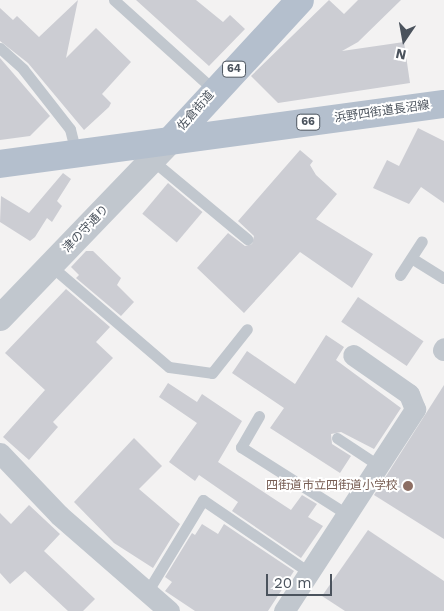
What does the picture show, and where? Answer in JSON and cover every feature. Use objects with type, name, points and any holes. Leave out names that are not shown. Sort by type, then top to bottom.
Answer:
[{"type":"main road","name":"佐倉街道","points":[[0,164],[171,140],[214,90],[300,0]]},
{"type":"main road","name":"浜野四街道長沼線","points":[[171,140],[444,104]]},
{"type":"street","name":"津の守通り","points":[[0,318],[171,140]]},
{"type":"street","points":[[284,611],[310,574],[415,409],[409,394],[353,355]]},
{"type":"street","points":[[0,453],[58,515],[146,594],[169,611]]},
{"type":"lane","points":[[114,0],[214,90]]},
{"type":"lane","points":[[0,48],[22,69],[70,129],[76,153]]},
{"type":"lane","points":[[152,160],[247,239]]},
{"type":"lane","points":[[400,275],[413,259],[422,241]]},
{"type":"lane","points":[[413,259],[444,278]]},
{"type":"lane","points":[[50,266],[168,368],[212,373],[247,329]]},
{"type":"lane","points":[[259,416],[241,447],[348,515]]},
{"type":"lane","points":[[337,438],[378,465]]},
{"type":"lane","points":[[146,594],[203,500],[310,574]]},
{"type":"building","points":[[78,0],[66,58],[96,28],[131,62],[102,94],[111,103],[109,107],[84,130],[28,63],[0,41],[0,8],[13,20],[17,16],[39,37]]},
{"type":"building","points":[[136,0],[196,0],[223,22],[230,15],[245,29],[209,66]]},
{"type":"building","points":[[329,0],[344,14],[358,0],[401,0],[358,42],[342,51],[404,42],[410,83],[278,103],[251,76]]},
{"type":"building","points":[[0,58],[50,116],[30,136],[0,140]]},
{"type":"building","points":[[418,128],[444,141],[444,203],[421,187],[409,204],[373,188],[387,160],[399,166]]},
{"type":"building","points":[[300,150],[313,161],[310,165],[316,175],[337,194],[316,219],[373,254],[352,288],[300,252],[244,313],[197,268],[228,233],[245,246],[252,244],[254,236],[238,221]]},
{"type":"building","points":[[63,173],[71,179],[57,201],[62,206],[52,222],[47,218],[35,237],[30,241],[0,222],[1,196],[29,213]]},
{"type":"building","points":[[168,183],[202,212],[177,243],[142,214]]},
{"type":"building","points":[[86,251],[93,251],[121,278],[117,285],[134,302],[121,316],[76,278],[79,275],[71,267]]},
{"type":"building","points":[[66,289],[110,327],[96,342],[113,358],[53,422],[58,427],[29,460],[3,437],[45,390],[5,353]]},
{"type":"building","points":[[358,297],[423,341],[407,366],[341,322]]},
{"type":"building","points":[[326,335],[344,347],[336,360],[401,408],[374,449],[341,432],[331,434],[332,444],[351,456],[340,473],[270,428],[284,408],[232,373],[247,351],[295,384]]},
{"type":"building","points":[[168,383],[197,402],[202,394],[242,421],[218,462],[291,510],[302,495],[317,504],[308,517],[323,526],[301,558],[232,511],[238,502],[199,475],[195,481],[169,462],[197,423],[159,397]]},
{"type":"building","points":[[444,385],[444,539],[374,495]]},
{"type":"building","points":[[134,438],[162,466],[139,489],[180,524],[153,568],[114,543],[74,502]]},
{"type":"building","points":[[29,505],[60,534],[44,551],[95,599],[83,611],[68,611],[25,571],[10,584],[0,573],[0,513],[11,524]]},
{"type":"building","points":[[202,524],[218,534],[224,524],[294,571],[268,611],[195,611],[165,591],[172,582],[165,577],[192,533],[195,535]]},
{"type":"building","points":[[368,530],[444,581],[444,611],[345,611],[322,596]]},
{"type":"place","name":"四街道市立四街道小学校","points":[[408,486]]}]
